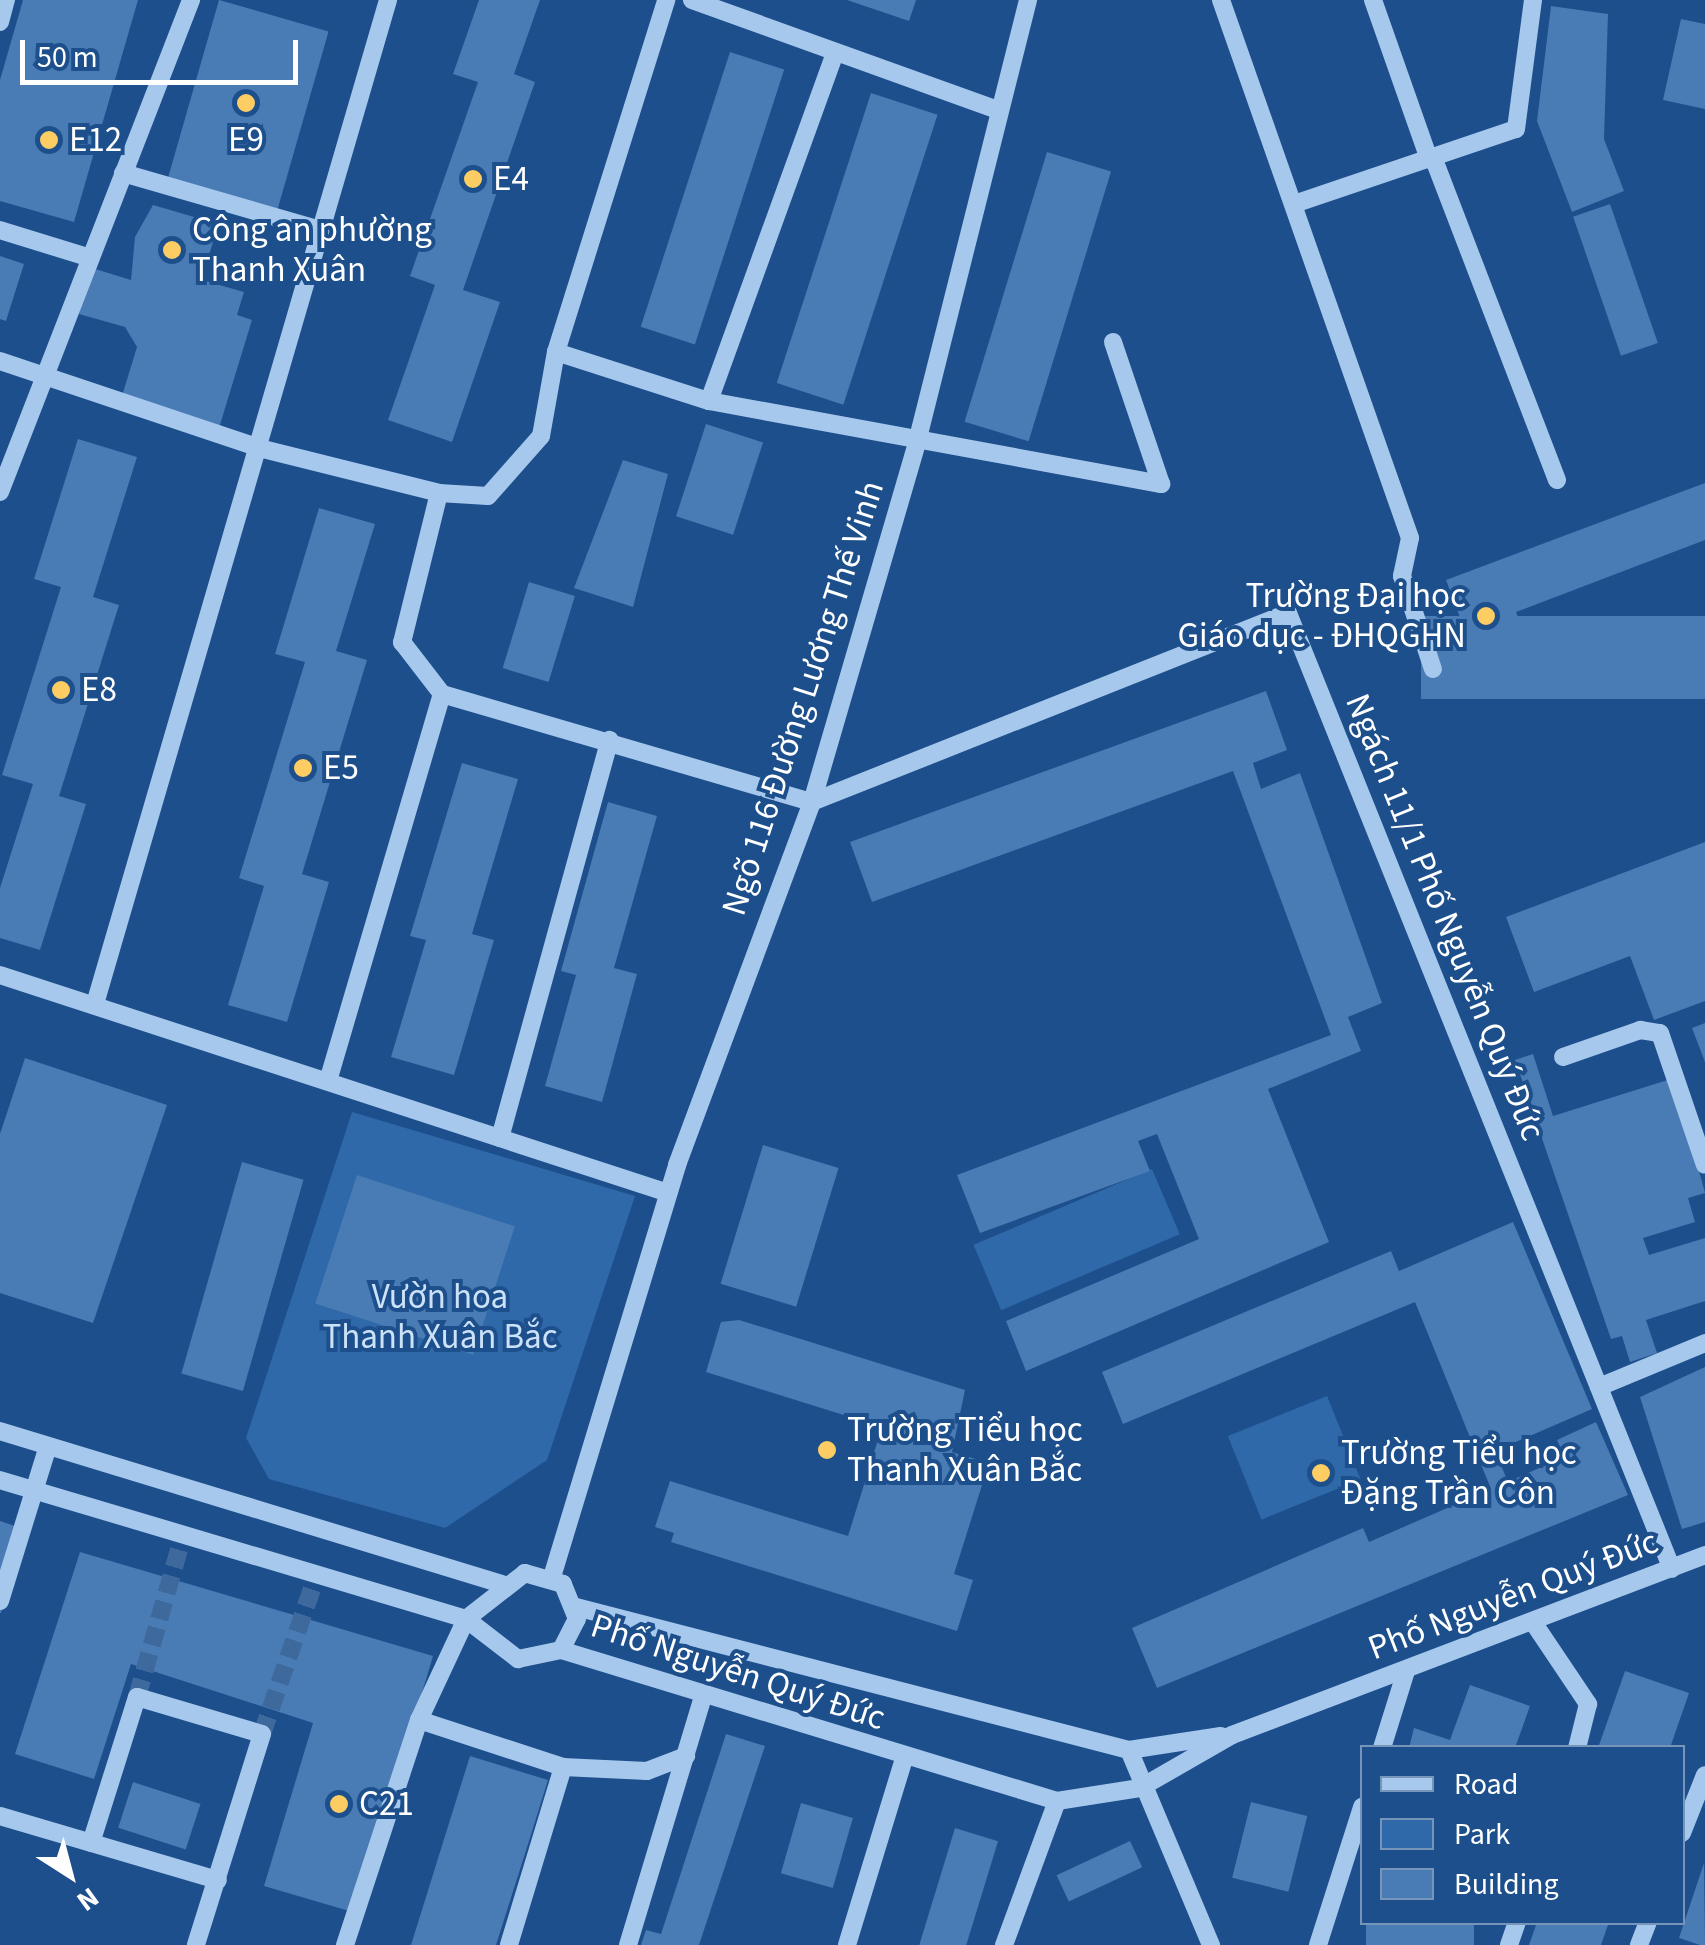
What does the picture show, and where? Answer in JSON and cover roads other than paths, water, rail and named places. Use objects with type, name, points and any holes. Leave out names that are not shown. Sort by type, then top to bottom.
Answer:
[{"type":"street","points":[[0,22],[6,0]]},
{"type":"street","points":[[0,492],[38,381],[191,0]]},
{"type":"street","points":[[95,1004],[263,449],[388,0]]},
{"type":"street","points":[[0,360],[38,381],[263,449],[440,492],[488,496],[541,436],[556,352],[666,0]]},
{"type":"street","points":[[692,0],[834,55],[996,109]]},
{"type":"street","name":"Ngõ 116 Đường Lương Thế Vinh","points":[[552,1577],[668,1192],[812,802],[916,442],[996,109],[1028,0]]},
{"type":"street","points":[[1221,0],[1410,538],[1402,576],[1434,669]]},
{"type":"street","points":[[1373,0],[1556,480]]},
{"type":"street","points":[[1294,204],[1516,128],[1533,0]]},
{"type":"street","points":[[709,401],[834,55]]},
{"type":"street","points":[[124,173],[321,230]]},
{"type":"street","points":[[0,230],[88,258]]},
{"type":"street","points":[[556,352],[709,401],[1161,484],[1113,342]]},
{"type":"street","points":[[440,492],[402,642],[442,694],[812,802]]},
{"type":"street","name":"Ngách 11/1 Phố Nguyễn Quý Đức","points":[[812,802],[1288,613],[1599,1387]]},
{"type":"street","points":[[328,1081],[442,694]]},
{"type":"street","points":[[500,1138],[610,740]]},
{"type":"street","points":[[0,975],[668,1192]]},
{"type":"street","points":[[1563,1057],[1640,1030],[1660,1033],[1705,1165]]},
{"type":"street","points":[[1672,1569],[1599,1387],[1705,1343]]},
{"type":"street","points":[[0,1431],[502,1584]]},
{"type":"street","points":[[0,1601],[48,1446]]},
{"type":"street","name":"Phố Nguyễn Quý Đức","points":[[0,1480],[466,1619],[518,1659],[561,1650],[904,1759],[1057,1801],[1140,1788],[1232,1734]]},
{"type":"street","name":"Phố Nguyễn Quý Đức","points":[[576,1607],[1129,1750],[1232,1734],[1406,1672],[1705,1555]]},
{"type":"street","points":[[345,1945],[420,1720],[466,1619],[488,1611],[502,1584],[526,1573],[552,1577],[576,1607],[561,1650]]},
{"type":"street","points":[[1533,1622],[1588,1704],[1578,1745]]},
{"type":"street","points":[[1383,1745],[1406,1672]]},
{"type":"street","points":[[628,1945],[703,1696]]},
{"type":"street","points":[[92,1843],[137,1697],[262,1734],[196,1945]]},
{"type":"street","points":[[420,1720],[564,1767],[647,1772],[686,1756]]},
{"type":"street","points":[[1129,1750],[1140,1788],[1210,1945]]},
{"type":"street","points":[[847,1945],[904,1759]]},
{"type":"street","points":[[509,1945],[564,1767]]},
{"type":"street","points":[[1685,1826],[1705,1775]]},
{"type":"street","points":[[1004,1945],[1057,1801]]},
{"type":"street","points":[[1318,1945],[1360,1813]]},
{"type":"street","points":[[0,1816],[218,1880]]},
{"type":"tunnel","points":[[137,1697],[183,1536]]},
{"type":"tunnel","points":[[262,1734],[316,1577]]},
{"type":"place","name":"E9","points":[[246,103]]},
{"type":"place","name":"E12","points":[[49,140]]},
{"type":"place","name":"E4","points":[[473,179]]},
{"type":"place","name":"Công an phường Thanh Xuân","points":[[172,250]]},
{"type":"place","name":"Trường Đại học Giáo dục - ĐHQGHN","points":[[1486,616]]},
{"type":"place","name":"E8","points":[[61,690]]},
{"type":"place","name":"E5","points":[[303,768]]},
{"type":"place","name":"Trường Tiểu học Thanh Xuân Bắc","points":[[827,1450]]},
{"type":"place","name":"Trường Tiểu học Đặng Trần Côn","points":[[1321,1473]]},
{"type":"place","name":"C21","points":[[339,1804]]},
{"type":"park label","name":"Vườn hoa Thanh Xuân Bắc","points":[[440,1317]]}]
